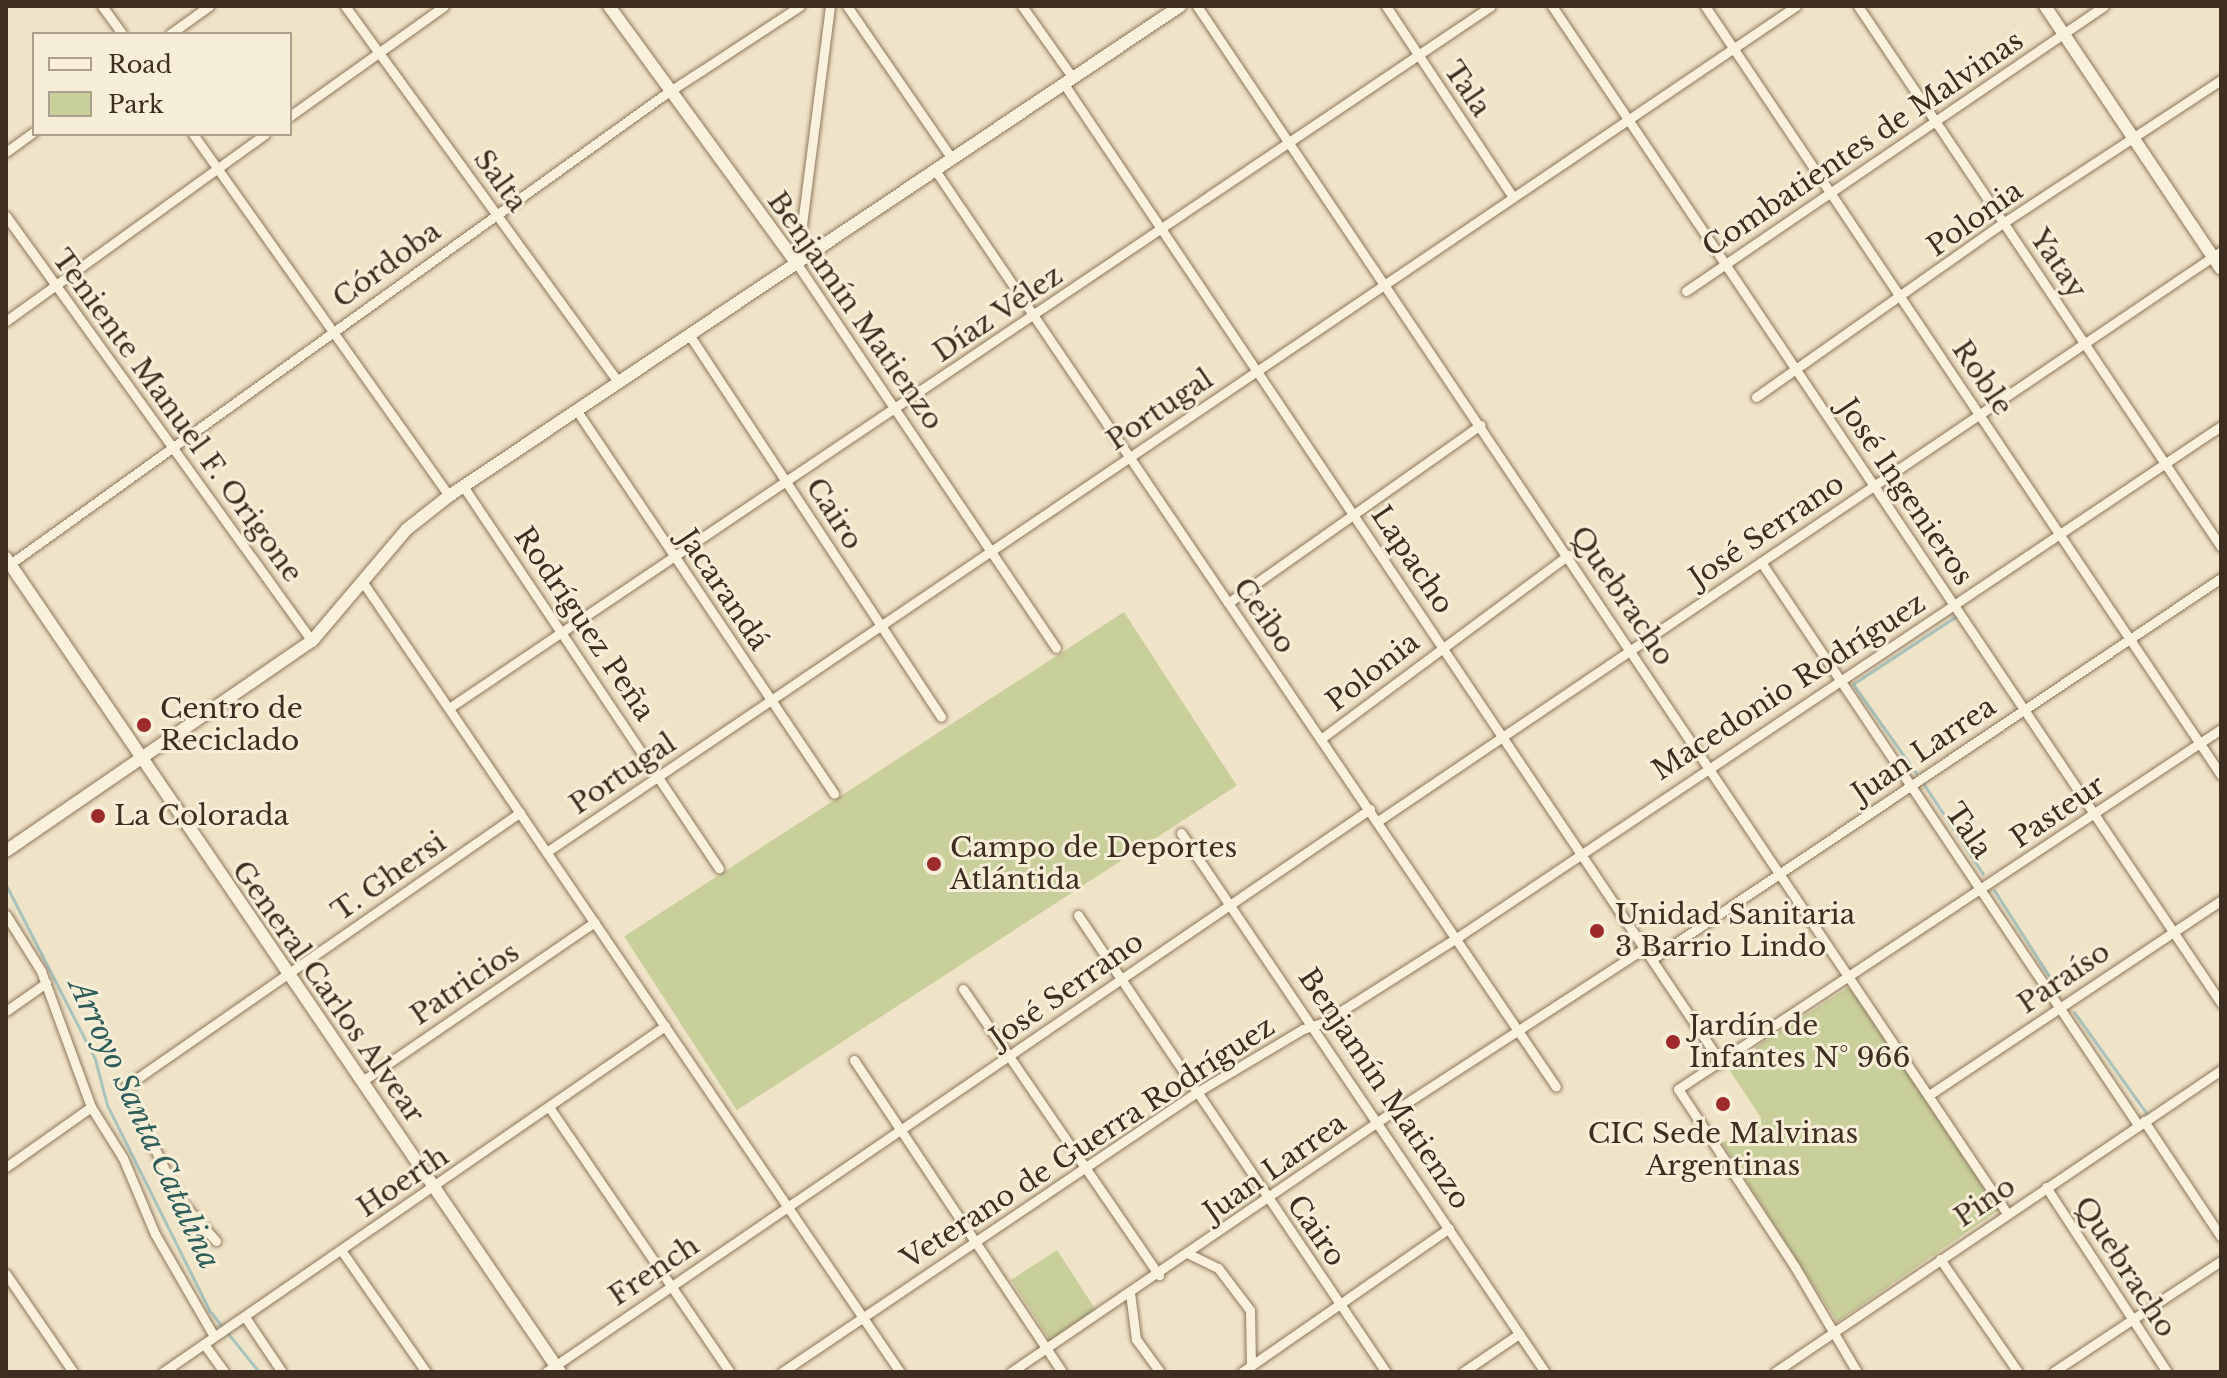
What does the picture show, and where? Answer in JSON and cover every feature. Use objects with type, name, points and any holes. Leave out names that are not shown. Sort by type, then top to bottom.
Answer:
[{"type":"street","points":[[102,6],[121,32]]},
{"type":"street","points":[[173,32],[209,6]]},
{"type":"street","name":"Salta","points":[[345,6],[619,383]]},
{"type":"street","points":[[292,115],[444,6]]},
{"type":"street","name":"Benjamín Matienzo","points":[[609,6],[797,264],[1056,648]]},
{"type":"street","name":"Córdoba","points":[[8,563],[497,213],[800,6]]},
{"type":"street","points":[[797,264],[830,6]]},
{"type":"street","points":[[847,6],[952,159]]},
{"type":"street","name":"Lapacho","points":[[1022,6],[1258,372],[1721,1063]]},
{"type":"street","points":[[7,849],[143,760],[312,641],[364,584],[407,529],[449,496],[1068,81],[1164,10],[1180,6]]},
{"type":"street","name":"Quebracho","points":[[1197,6],[1932,1093],[2007,1213]]},
{"type":"street","name":"Tala","points":[[1386,6],[1513,197]]},
{"type":"street","name":"Díaz Vélez","points":[[449,708],[676,559],[1491,6]]},
{"type":"street","name":"José Ingenieros","points":[[1552,6],[2221,1003]]},
{"type":"street","name":"Roble","points":[[1705,6],[2221,775]]},
{"type":"street","name":"Portugal","points":[[548,851],[1796,6]]},
{"type":"street","name":"Yatay","points":[[1858,6],[2221,547]]},
{"type":"street","points":[[2045,6],[2217,254],[2221,269]]},
{"type":"street","name":"Combatientes de Malvinas","points":[[1686,291],[1829,189],[2104,6]]},
{"type":"street","name":"Polonia","points":[[1756,397],[1901,298],[2003,223],[2221,80]]},
{"type":"street","points":[[6,152],[32,133]]},
{"type":"street","points":[[194,136],[449,496]]},
{"type":"street","points":[[6,321],[262,136]]},
{"type":"street","name":"Ceibo","points":[[935,170],[1458,937],[1556,1087]]},
{"type":"street","name":"Teniente Manuel F. Origone","points":[[6,216],[312,641]]},
{"type":"street","name":"José Serrano","points":[[1378,821],[2084,340],[2217,254]]},
{"type":"street","name":"Cairo","points":[[690,336],[941,717]]},
{"type":"street","name":"Jacarandá","points":[[577,411],[834,794]]},
{"type":"street","points":[[1228,603],[1480,425]]},
{"type":"street","name":"Macedonio Rodríguez","points":[[1581,851],[1842,681],[2221,426]]},
{"type":"street","name":"Rodríguez Peña","points":[[463,486],[661,776],[719,868]]},
{"type":"street","name":"Polonia","points":[[1322,738],[1568,555]]},
{"type":"street","name":"Tala","points":[[1761,562],[2060,1007],[2221,1237]]},
{"type":"street","name":"General Carlos Alvear","points":[[8,563],[285,975],[436,1188],[554,1370]]},
{"type":"street","name":"Juan Larrea","points":[[1652,959],[2221,578]]},
{"type":"street","points":[[364,584],[900,1372]]},
{"type":"street","name":"Pasteur","points":[[1831,1333],[1795,1267],[1678,1089],[2221,729]]},
{"type":"street","name":"José Serrano","points":[[788,1206],[901,1132],[1370,809]]},
{"type":"street","name":"T. Ghersi","points":[[216,1241],[179,1199],[125,1087],[520,812]]},
{"type":"street","name":"Benjamín Matienzo","points":[[1181,833],[1545,1372]]},
{"type":"street","name":"Veterano de Guerra Rodríguez","points":[[782,1372],[1194,1094],[1458,937],[1581,851]]},
{"type":"street","name":"Paraíso","points":[[1932,1093],[2221,900]]},
{"type":"street","points":[[6,915],[46,983],[91,1107],[123,1158],[155,1234],[217,1335]]},
{"type":"street","name":"Cairo","points":[[1078,915],[1194,1094],[1386,1372]]},
{"type":"street","name":"Patricios","points":[[361,1082],[595,922]]},
{"type":"street","name":"Juan Larrea","points":[[1011,1372],[1159,1275],[1518,1029],[1645,948]]},
{"type":"street","points":[[6,1011],[46,983]]},
{"type":"street","points":[[963,989],[1159,1275]]},
{"type":"street","name":"Hoerth","points":[[163,1372],[436,1188],[665,1026]]},
{"type":"street","points":[[854,1060],[1062,1372]]},
{"type":"street","name":"Pino","points":[[1775,1372],[2221,1070]]},
{"type":"street","points":[[6,1167],[91,1107]]},
{"type":"street","points":[[549,1107],[730,1372]]},
{"type":"street","name":"Quebracho","points":[[2046,1187],[2167,1372]]},
{"type":"street","name":"French","points":[[554,1370],[788,1206]]},
{"type":"street","points":[[1247,1369],[1449,1228]]},
{"type":"street","points":[[341,1250],[426,1372]]},
{"type":"street","points":[[1189,1254],[1218,1268],[1250,1310],[1247,1369]]},
{"type":"street","points":[[1940,1259],[2018,1372]]},
{"type":"street","points":[[2053,1372],[2221,1261]]},
{"type":"street","points":[[6,1274],[73,1372]]},
{"type":"street","points":[[1130,1293],[1136,1339],[1160,1372]]},
{"type":"street","points":[[245,1317],[282,1372]]},
{"type":"street","points":[[1831,1333],[1857,1372]]},
{"type":"street","points":[[1463,1372],[1519,1334]]},
{"type":"street","points":[[204,1344],[224,1372]]},
{"type":"green space","name":"Campo de Deportes Atlántida","points":[[1124,612],[1237,786],[737,1110],[624,937]]},
{"type":"green space","points":[[1847,988],[1855,992],[2000,1209],[1837,1322],[1722,1143],[1761,1118],[1727,1066]]},
{"type":"green space","points":[[1057,1250],[1096,1310],[1050,1340],[1011,1280]]},
{"type":"waterway","points":[[1916,773],[1853,684],[1955,617]]},
{"type":"waterway","points":[[1923,783],[1983,874]]},
{"type":"waterway","name":"Arroyo Santa Catalina","points":[[6,885],[95,1059],[107,1105],[209,1310],[259,1372]]},
{"type":"waterway","points":[[1994,890],[2058,990]]},
{"type":"waterway","points":[[2074,1012],[2147,1114]]},
{"type":"place","name":"Centro de Reciclado","points":[[144,725]]},
{"type":"place","name":"La Colorada","points":[[98,816]]},
{"type":"place","name":"Campo de Deportes Atlántida","points":[[934,864]]},
{"type":"place","name":"Unidad Sanitaria 3 Barrio Lindo","points":[[1597,931]]},
{"type":"place","name":"Jardín de Infantes N° 966","points":[[1673,1042]]},
{"type":"place","name":"CIC Sede Malvinas Argentinas","points":[[1723,1104]]}]
